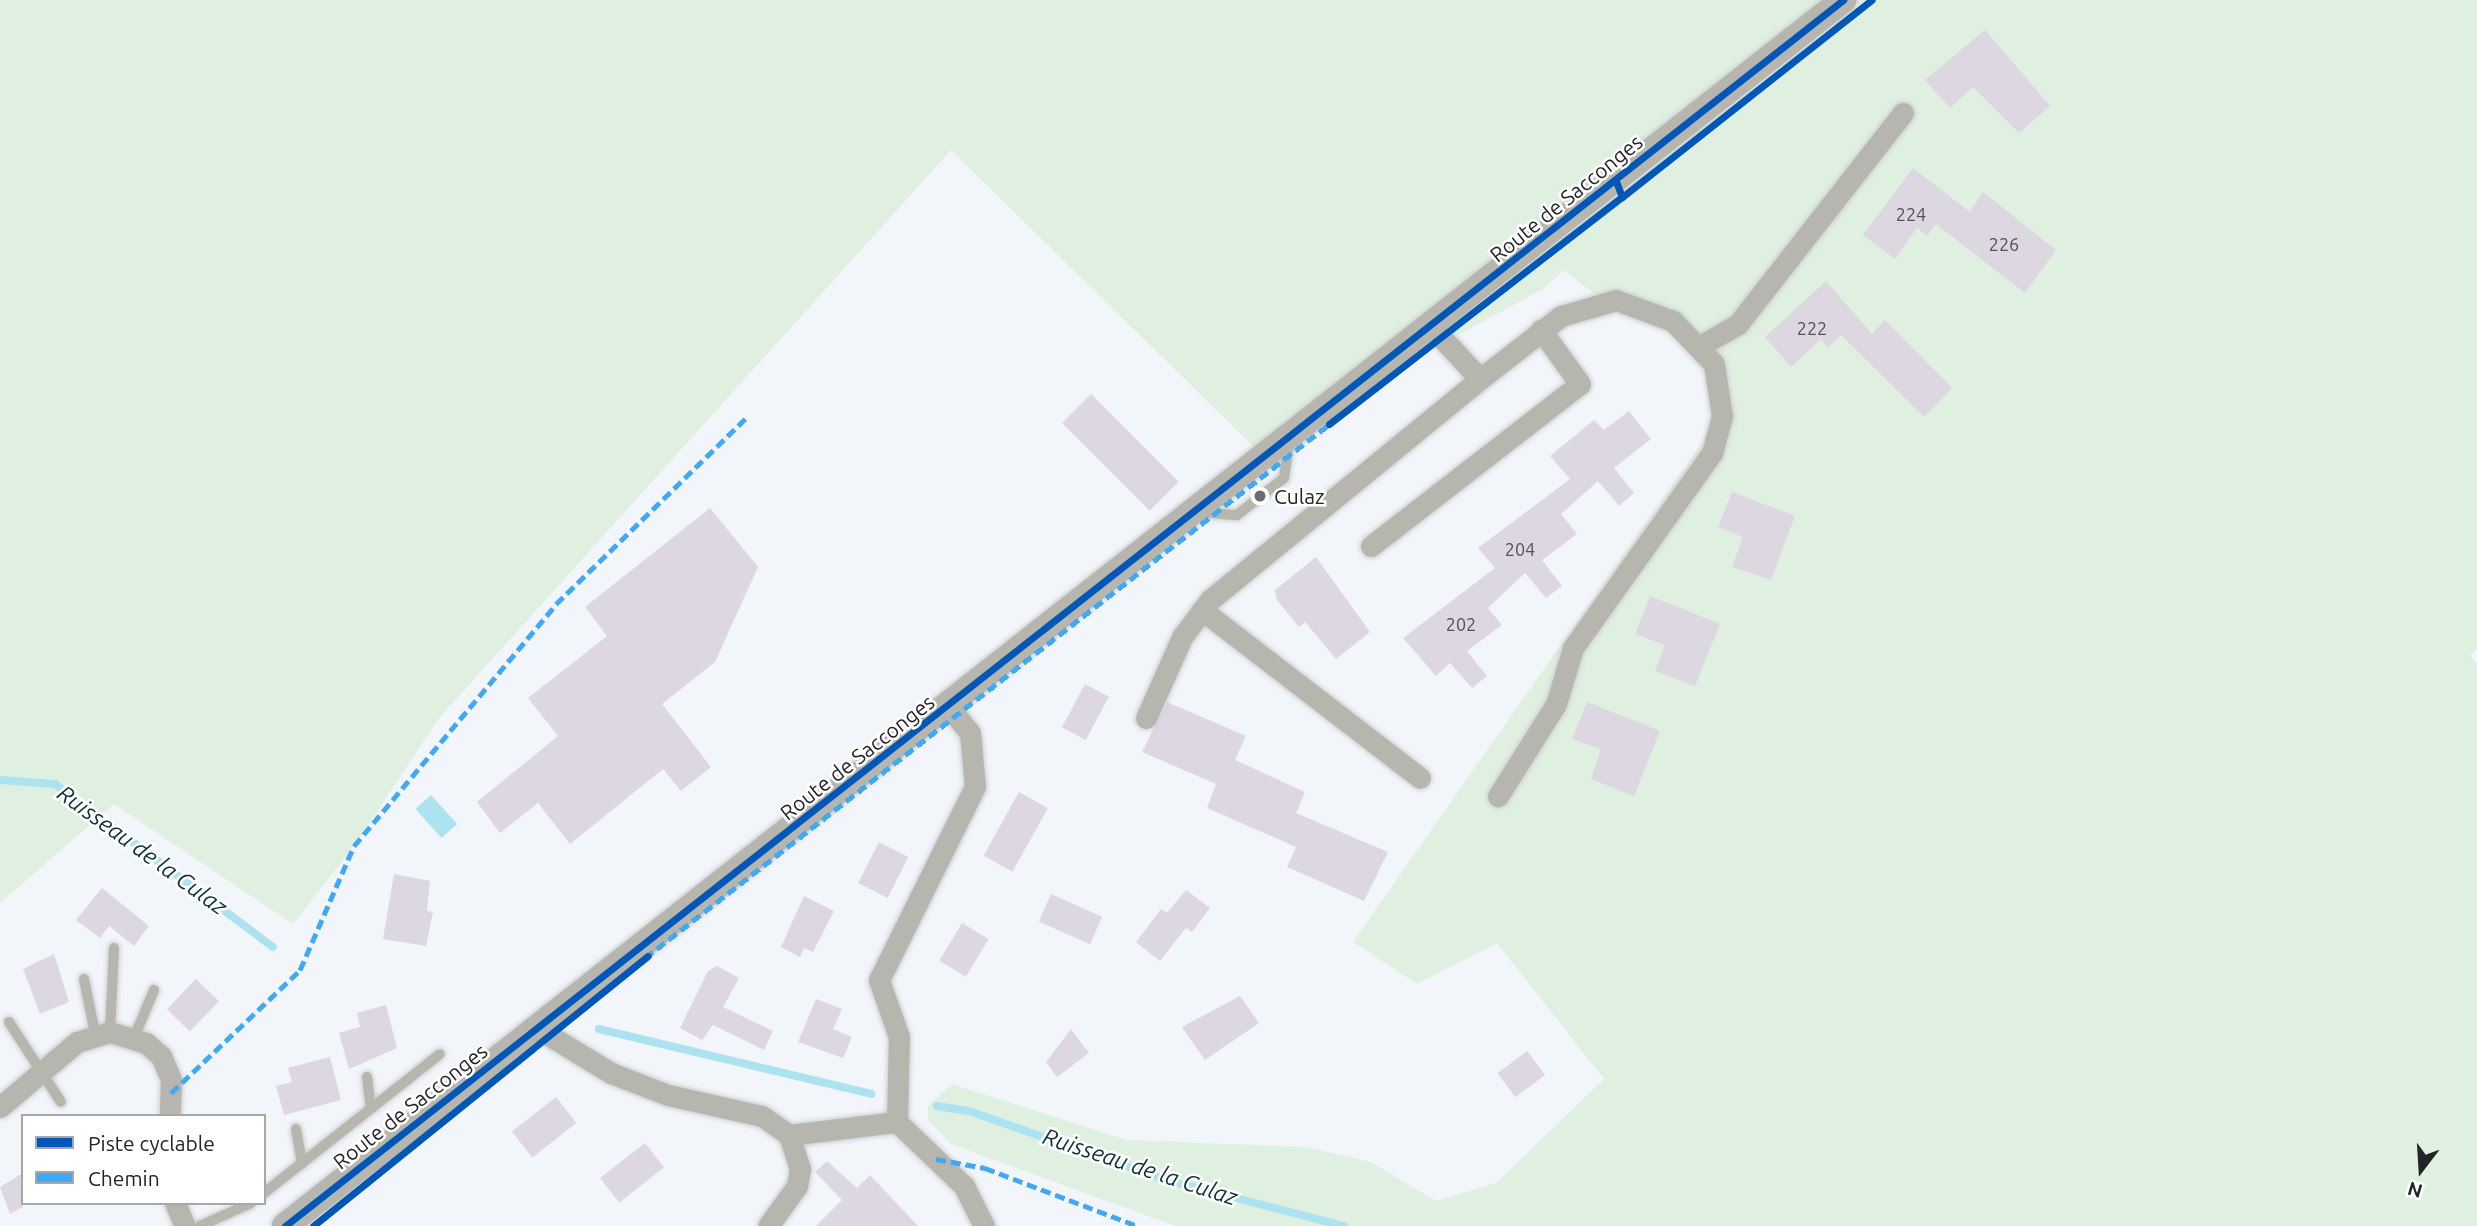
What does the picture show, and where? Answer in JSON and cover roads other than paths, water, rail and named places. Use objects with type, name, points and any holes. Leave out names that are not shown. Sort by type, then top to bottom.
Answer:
[{"type":"street","name":"Route de Sacconges","points":[[285,1226],[1200,512],[1843,0]]},
{"type":"street","points":[[1698,347],[1738,324],[1903,113]]},
{"type":"street","points":[[1146,718],[1182,637],[1202,610],[1541,330],[1561,316],[1616,300],[1673,321],[1714,364],[1722,415],[1712,453],[1573,648],[1560,674],[1556,704],[1498,796]]},
{"type":"street","points":[[1371,546],[1580,384],[1541,330]]},
{"type":"street","points":[[1441,337],[1480,379]]},
{"type":"street","points":[[1202,610],[1420,778]]},
{"type":"street","points":[[949,707],[970,733],[975,787],[879,981],[899,1037],[897,1122],[964,1186],[984,1226]]},
{"type":"street","points":[[537,1028],[611,1073],[668,1095],[762,1116],[789,1135],[800,1169],[797,1185],[768,1226]]},
{"type":"street","points":[[0,1107],[39,1073],[102,1033],[134,1038],[161,1056],[169,1070],[170,1114]]},
{"type":"street","points":[[789,1135],[897,1122]]},
{"type":"street","points":[[176,1205],[185,1226]]},
{"type":"lane","points":[[102,1033],[114,948]]},
{"type":"lane","points":[[84,979],[102,1033]]},
{"type":"lane","points":[[134,1038],[154,990]]},
{"type":"lane","points":[[9,1022],[39,1073],[61,1102]]},
{"type":"lane","points":[[266,1191],[440,1054]]},
{"type":"lane","points":[[367,1077],[371,1108]]},
{"type":"lane","points":[[296,1129],[302,1163]]},
{"type":"lane","points":[[200,1226],[229,1209]]},
{"type":"water","points":[[431,795],[457,824],[441,838],[415,809]]},
{"type":"waterway","name":"Ruisseau de la Culaz","points":[[0,780],[55,784],[273,947]]},
{"type":"waterway","name":"Ruisseau de la Culaz","points":[[599,1029],[871,1094]]},
{"type":"waterway","name":"Ruisseau de la Culaz","points":[[937,1106],[969,1111],[1162,1179],[1344,1226]]},
{"type":"place","name":"Culaz","points":[[1260,496]]}]
